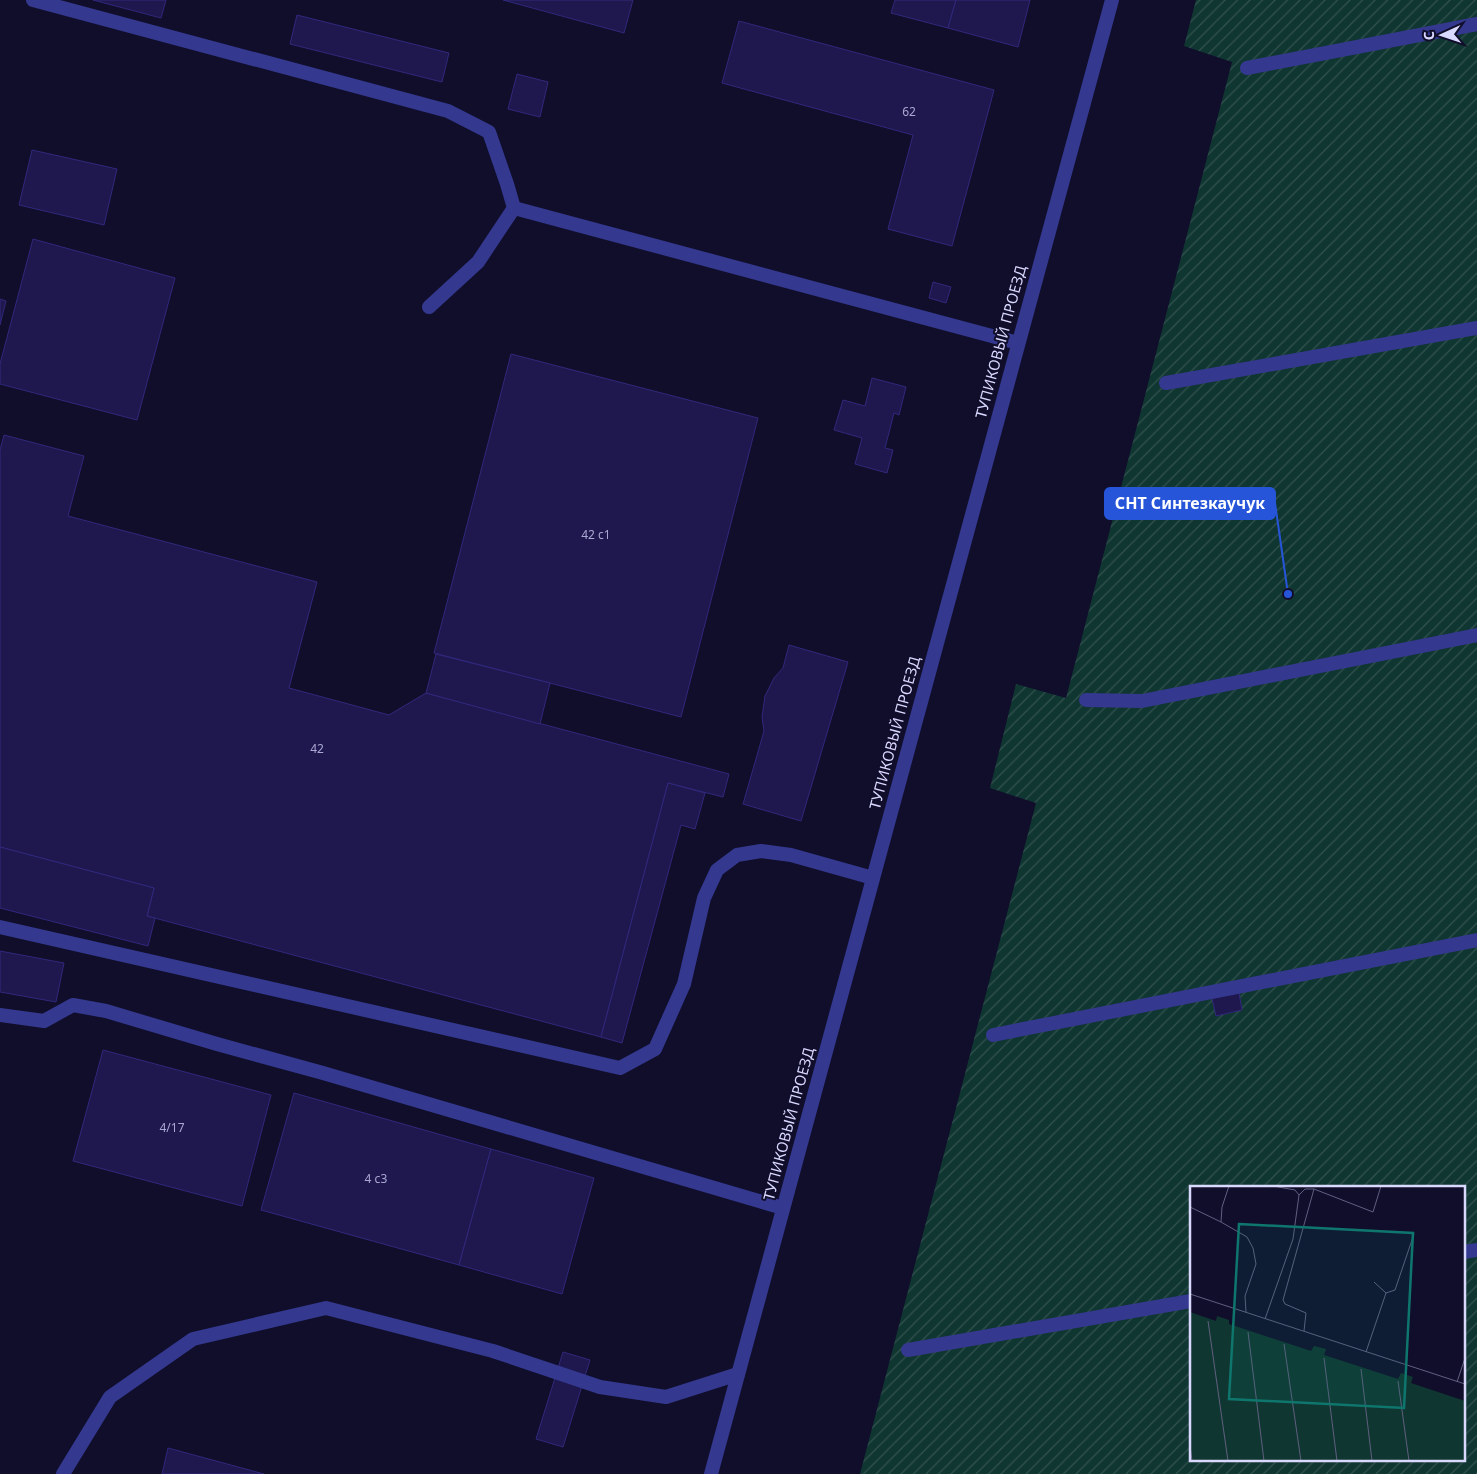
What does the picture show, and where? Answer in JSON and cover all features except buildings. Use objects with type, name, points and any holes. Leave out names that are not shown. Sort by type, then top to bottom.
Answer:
[{"type":"street","points":[[33,0],[448,111],[488,132],[514,208],[478,262],[429,307]]},
{"type":"street","name":"ТУПИКОВЫЙ ПРОЕЗД","points":[[711,1474],[1112,0]]},
{"type":"street","points":[[1247,68],[1477,24]]},
{"type":"street","points":[[514,208],[1018,343]]},
{"type":"street","points":[[1166,383],[1477,328]]},
{"type":"street","points":[[1086,700],[1142,701],[1477,635]]},
{"type":"street","points":[[0,927],[620,1068],[655,1049],[684,984],[704,898],[716,870],[737,855],[761,851],[791,855],[873,878]]},
{"type":"street","points":[[993,1035],[1477,940]]},
{"type":"street","points":[[0,1014],[44,1021],[72,1005],[106,1011],[323,1072],[783,1208]]},
{"type":"street","points":[[1464,1252],[1477,1250]]},
{"type":"street","points":[[908,1350],[1190,1301]]},
{"type":"street","points":[[63,1474],[110,1398],[193,1339],[326,1308],[493,1351],[600,1387],[666,1397],[738,1374]]},
{"type":"green space","points":[[1196,0],[1477,0],[1477,1474],[860,1474],[1036,803],[990,788],[1016,684],[1066,698],[1232,62],[1184,46]]},
{"type":"place","name":"СНТ Синтезкаучук","points":[[1288,594]]}]
